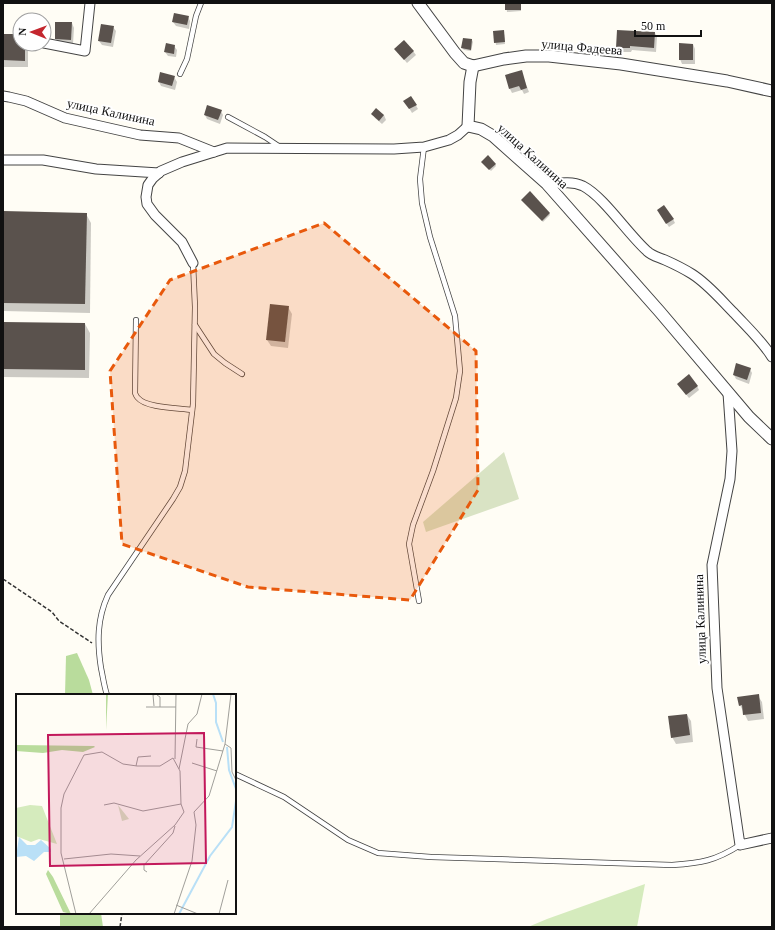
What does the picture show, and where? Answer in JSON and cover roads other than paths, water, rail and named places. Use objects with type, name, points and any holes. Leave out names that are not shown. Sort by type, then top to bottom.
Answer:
[{"type":"street","points":[[52,45],[84,51],[90,3]]},
{"type":"street","points":[[194,263],[182,242],[155,215],[147,204],[146,197],[148,185],[159,173],[182,162],[227,148],[394,149],[424,147],[449,140],[458,135],[468,126],[470,82],[473,66],[464,63],[455,53],[418,3]]},
{"type":"street","name":"улица Фадеева","points":[[473,66],[526,56],[549,56],[621,64],[727,81],[772,91]]},
{"type":"street","name":"улица Калинина","points":[[3,96],[26,101],[65,118],[140,135],[180,138],[214,152]]},
{"type":"street","name":"улица Калинина","points":[[468,126],[481,129],[493,136],[547,184],[660,312],[749,417],[772,439]]},
{"type":"street","points":[[3,160],[43,160],[96,169],[159,173]]},
{"type":"street","points":[[547,184],[574,183],[583,186],[605,206],[633,238],[648,252],[655,257],[665,260],[693,275],[713,292],[762,343],[772,357]]},
{"type":"street","name":"улица Калинина","points":[[728,393],[732,451],[730,479],[712,565],[717,688],[740,845]]},
{"type":"street","points":[[740,845],[772,838]]},
{"type":"lane","points":[[180,74],[187,59],[196,16],[201,3]]},
{"type":"lane","points":[[228,117],[265,137],[281,148]]},
{"type":"lane","points":[[419,601],[409,544],[413,525],[433,470],[456,398],[460,371],[456,316],[430,237],[422,203],[420,179],[424,147]]},
{"type":"lane","points":[[107,694],[104,687],[98,648],[98,629],[102,608],[108,595],[173,500],[185,471],[192,410],[195,325],[194,263]]},
{"type":"lane","points":[[136,320],[135,393],[138,398],[143,402],[154,406],[192,410]]},
{"type":"lane","points":[[195,325],[214,354],[225,364],[242,374]]},
{"type":"lane","points":[[236,774],[284,797],[348,840],[378,853],[431,857],[672,865],[699,863],[724,855],[740,845]]}]
